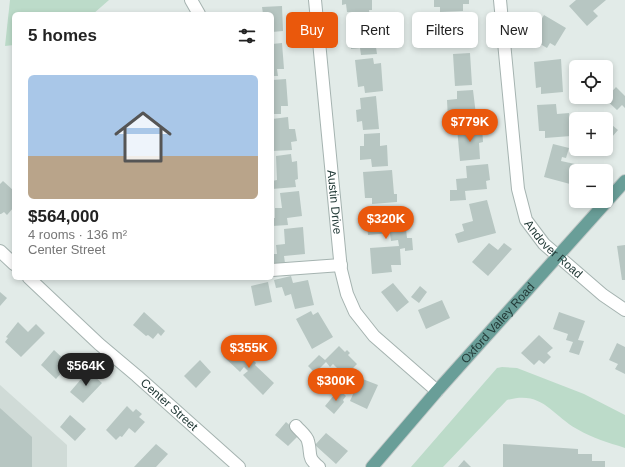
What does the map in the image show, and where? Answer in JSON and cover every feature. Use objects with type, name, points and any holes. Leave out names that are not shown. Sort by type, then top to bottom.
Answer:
[{"type":"main road","name":"Oxford Valley Road","points":[[372,467],[437,391],[625,181]]},
{"type":"street","points":[[191,0],[198,12]]},
{"type":"street","name":"Austin Drive","points":[[315,0],[341,265],[347,294],[354,312],[374,336],[437,391]]},
{"type":"street","name":"Andover Road","points":[[500,0],[518,189],[526,220],[544,244],[557,256],[603,295],[625,310]]},
{"type":"street","points":[[0,251],[12,262]]},
{"type":"street","points":[[274,270],[341,265]]},
{"type":"street","name":"Center Street","points":[[31,280],[99,344],[239,467]]},
{"type":"street","points":[[296,426],[308,440],[310,458],[319,467]]},
{"type":"shaded area","points":[[0,385],[67,445],[67,467],[0,467]]},
{"type":"green space","points":[[10,0],[109,0],[95,12],[12,12],[12,45],[5,46]]},
{"type":"green space","points":[[497,368],[517,368],[584,394],[625,415],[625,448],[601,440],[577,429],[538,401],[529,398],[519,398],[507,400],[443,467],[411,467]]},
{"type":"building","points":[[342,0],[372,0],[372,10],[369,10],[369,12],[347,12],[346,4],[342,5]]},
{"type":"building","points":[[434,0],[469,0],[469,4],[463,4],[463,11],[440,12],[440,7],[434,7]]},
{"type":"building","points":[[576,0],[606,0],[593,11],[598,16],[587,26],[569,6]]},
{"type":"building","points":[[282,6],[283,31],[274,32],[274,12],[263,12],[262,7]]},
{"type":"building","points":[[544,15],[566,28],[555,46],[550,43],[547,48],[542,45],[542,18]]},
{"type":"building","points":[[282,43],[284,69],[277,69],[278,76],[274,76],[274,44]]},
{"type":"building","points":[[360,48],[376,48],[377,54],[361,55]]},
{"type":"building","points":[[470,53],[472,85],[455,86],[453,54]]},
{"type":"building","points":[[373,58],[374,64],[381,63],[383,91],[365,93],[364,86],[358,87],[355,60]]},
{"type":"building","points":[[561,59],[563,92],[541,94],[541,87],[536,88],[534,62]]},
{"type":"building","points":[[286,79],[288,106],[281,106],[281,114],[274,114],[274,80]]},
{"type":"building","points":[[616,87],[625,96],[625,108],[622,105],[617,110],[610,104],[613,104],[613,90]]},
{"type":"building","points":[[473,90],[476,115],[470,116],[471,123],[455,125],[454,119],[448,120],[447,100],[457,99],[457,91]]},
{"type":"building","points":[[376,96],[379,129],[363,130],[362,121],[357,122],[356,110],[361,109],[360,98]]},
{"type":"building","points":[[556,104],[557,114],[569,113],[569,136],[545,138],[545,131],[539,131],[537,105]]},
{"type":"building","points":[[288,117],[289,129],[295,129],[297,141],[291,142],[292,150],[274,151],[274,119]]},
{"type":"building","points":[[482,126],[483,142],[479,143],[480,159],[460,161],[457,128]]},
{"type":"building","points":[[613,126],[618,130],[613,136]]},
{"type":"building","points":[[380,133],[380,146],[387,145],[388,166],[372,167],[371,159],[360,160],[360,146],[364,146],[364,134]]},
{"type":"building","points":[[553,144],[569,148],[566,158],[562,157],[561,161],[575,164],[569,164],[569,184],[544,177]]},
{"type":"building","points":[[291,154],[292,162],[297,161],[298,179],[295,180],[296,187],[274,189],[274,181],[277,180],[276,156]]},
{"type":"building","points":[[488,164],[490,180],[486,181],[487,189],[465,191],[466,200],[450,201],[450,190],[457,190],[456,179],[467,178],[466,166]]},
{"type":"building","points":[[392,170],[394,194],[397,194],[397,202],[372,204],[372,198],[365,198],[363,172]]},
{"type":"building","points":[[3,181],[12,189],[12,209],[7,215],[4,212],[0,214],[0,184]]},
{"type":"building","points":[[299,191],[302,216],[287,218],[288,225],[274,226],[275,208],[282,208],[280,193]]},
{"type":"building","points":[[487,200],[496,233],[458,243],[455,234],[464,231],[462,224],[473,221],[469,204]]},
{"type":"building","points":[[392,207],[394,227],[397,227],[397,230],[406,229],[407,238],[412,238],[413,250],[405,251],[405,248],[400,249],[401,265],[391,265],[392,272],[372,274],[370,248],[399,246],[398,240],[391,241],[390,233],[368,235],[366,209]]},
{"type":"building","points":[[303,227],[305,254],[284,256],[285,263],[274,264],[274,254],[277,254],[276,245],[285,244],[284,229]]},
{"type":"building","points":[[489,243],[498,250],[504,243],[512,249],[488,276],[472,262]]},
{"type":"building","points":[[625,245],[625,280],[622,280],[617,246]]},
{"type":"building","points":[[291,276],[293,283],[308,280],[314,305],[295,309],[291,294],[285,296],[282,287],[276,288],[274,280]]},
{"type":"building","points":[[268,282],[272,302],[255,306],[251,286]]},
{"type":"building","points":[[393,283],[409,302],[397,312],[381,292]]},
{"type":"building","points":[[420,286],[427,292],[419,303],[411,297]]},
{"type":"building","points":[[0,292],[7,298],[0,306]]},
{"type":"building","points":[[442,300],[450,318],[426,329],[418,310]]},
{"type":"building","points":[[311,311],[313,315],[318,312],[333,337],[312,349],[296,319]]},
{"type":"building","points":[[144,312],[165,331],[161,336],[158,333],[153,339],[148,335],[146,336],[133,325]]},
{"type":"building","points":[[559,312],[585,321],[578,340],[584,341],[579,355],[569,352],[573,342],[566,340],[568,334],[553,329]]},
{"type":"building","points":[[18,322],[28,332],[36,324],[45,333],[21,357],[5,342],[8,338],[6,337]]},
{"type":"building","points":[[539,335],[553,348],[547,353],[551,357],[544,364],[539,360],[534,365],[521,353]]},
{"type":"building","points":[[617,343],[625,347],[625,374],[615,369],[618,364],[609,360]]},
{"type":"building","points":[[233,344],[250,360],[252,359],[256,363],[255,365],[274,383],[263,395],[243,375],[248,371],[244,367],[240,372],[223,356]]},
{"type":"building","points":[[339,346],[345,352],[347,350],[350,353],[348,355],[357,364],[345,376],[333,364],[330,367],[326,362],[315,373],[308,366],[319,355],[325,360]]},
{"type":"building","points":[[54,350],[69,364],[56,379],[41,365]]},
{"type":"building","points":[[200,360],[211,372],[196,388],[184,376]]},
{"type":"building","points":[[88,371],[102,383],[83,403],[70,392]]},
{"type":"building","points":[[360,378],[378,385],[367,409],[350,401]]},
{"type":"building","points":[[339,389],[346,396],[343,400],[344,402],[334,414],[325,406]]},
{"type":"building","points":[[127,406],[133,412],[136,409],[142,414],[139,417],[145,422],[135,433],[129,428],[122,437],[120,436],[116,440],[106,430]]},
{"type":"building","points":[[0,408],[32,437],[32,467],[0,467]]},
{"type":"building","points":[[70,415],[86,429],[75,441],[60,427]]},
{"type":"building","points":[[286,422],[300,434],[288,446],[275,435]]},
{"type":"building","points":[[326,433],[348,451],[336,464],[315,445]]},
{"type":"building","points":[[156,444],[168,454],[156,467],[134,467]]},
{"type":"building","points":[[503,444],[578,449],[578,454],[592,454],[592,461],[605,461],[605,467],[503,467]]},
{"type":"building","points":[[464,460],[471,467],[458,467]]}]
